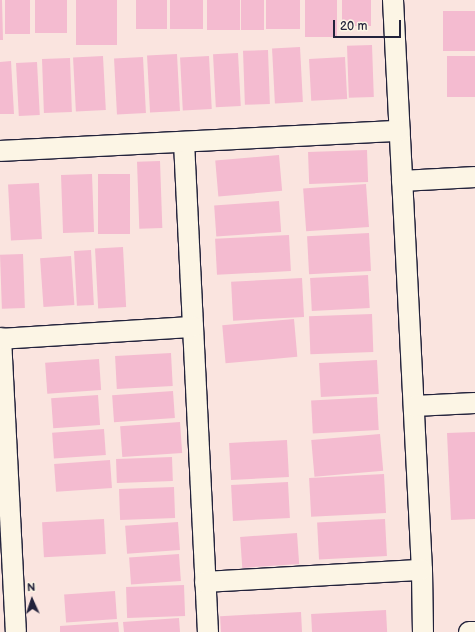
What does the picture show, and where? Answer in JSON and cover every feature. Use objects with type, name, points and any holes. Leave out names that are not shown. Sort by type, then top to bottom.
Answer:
[{"type":"street","points":[[393,0],[422,570],[423,632]]},
{"type":"street","points":[[0,151],[400,131]]},
{"type":"street","points":[[184,142],[208,632]]},
{"type":"street","points":[[402,181],[475,177]]},
{"type":"street","points":[[16,632],[0,338],[193,327]]},
{"type":"street","points":[[414,406],[475,403]]},
{"type":"street","points":[[205,582],[422,570]]},
{"type":"street","points":[[469,632],[475,632]]},
{"type":"building","points":[[0,0],[2,0],[3,40],[0,40]]},
{"type":"building","points":[[5,0],[30,0],[30,34],[5,34]]},
{"type":"building","points":[[35,0],[67,0],[67,33],[35,33]]},
{"type":"building","points":[[76,0],[117,0],[117,45],[76,45]]},
{"type":"building","points":[[136,0],[167,0],[167,29],[136,29]]},
{"type":"building","points":[[170,0],[203,0],[203,29],[170,29]]},
{"type":"building","points":[[207,0],[240,0],[240,30],[207,30]]},
{"type":"building","points":[[241,0],[264,0],[264,30],[241,30]]},
{"type":"building","points":[[266,0],[300,0],[300,29],[266,29]]},
{"type":"building","points":[[305,0],[337,0],[337,37],[305,37]]},
{"type":"building","points":[[342,0],[371,0],[371,26],[342,26]]},
{"type":"building","points":[[443,11],[475,11],[475,51],[443,51]]},
{"type":"building","points":[[372,45],[374,97],[349,98],[347,46]]},
{"type":"building","points":[[300,47],[303,102],[275,103],[272,48]]},
{"type":"building","points":[[268,50],[270,104],[245,105],[243,51]]},
{"type":"building","points":[[238,53],[241,106],[216,107],[213,54]]},
{"type":"building","points":[[177,54],[180,111],[150,112],[147,56]]},
{"type":"building","points":[[103,56],[106,110],[76,111],[73,58]]},
{"type":"building","points":[[209,56],[212,109],[183,110],[180,58]]},
{"type":"building","points":[[447,56],[475,56],[475,97],[447,97]]},
{"type":"building","points":[[143,57],[146,113],[117,114],[114,59]]},
{"type":"building","points":[[345,57],[347,99],[311,101],[309,59]]},
{"type":"building","points":[[70,58],[72,112],[44,113],[42,59]]},
{"type":"building","points":[[11,61],[14,114],[0,114],[0,62]]},
{"type":"building","points":[[37,62],[40,115],[19,116],[16,63]]},
{"type":"building","points":[[367,150],[368,182],[309,184],[308,152]]},
{"type":"building","points":[[279,155],[282,191],[218,196],[215,161]]},
{"type":"building","points":[[160,161],[162,228],[139,229],[137,162]]},
{"type":"building","points":[[92,174],[94,232],[63,233],[61,175]]},
{"type":"building","points":[[98,174],[130,174],[130,234],[98,234]]},
{"type":"building","points":[[39,183],[42,239],[11,241],[8,185]]},
{"type":"building","points":[[366,184],[369,227],[306,231],[303,188]]},
{"type":"building","points":[[279,201],[281,232],[216,236],[214,206]]},
{"type":"building","points":[[369,233],[371,271],[309,274],[307,236]]},
{"type":"building","points":[[289,235],[291,271],[217,275],[215,239]]},
{"type":"building","points":[[123,247],[126,307],[98,308],[95,248]]},
{"type":"building","points":[[91,250],[94,305],[77,306],[74,251]]},
{"type":"building","points":[[23,254],[25,308],[2,309],[0,255]]},
{"type":"building","points":[[71,256],[74,305],[43,307],[40,258]]},
{"type":"building","points":[[368,275],[370,308],[312,311],[310,278]]},
{"type":"building","points":[[302,278],[304,317],[233,321],[231,282]]},
{"type":"building","points":[[372,314],[373,352],[310,354],[309,316]]},
{"type":"building","points":[[294,319],[297,357],[226,363],[222,325]]},
{"type":"building","points":[[171,353],[173,386],[117,389],[115,356]]},
{"type":"building","points":[[99,359],[101,390],[47,394],[45,363]]},
{"type":"building","points":[[377,360],[379,394],[321,397],[319,363]]},
{"type":"building","points":[[173,391],[175,418],[114,422],[112,395]]},
{"type":"building","points":[[98,395],[100,425],[53,428],[51,398]]},
{"type":"building","points":[[377,397],[379,430],[313,433],[311,400]]},
{"type":"building","points":[[180,422],[182,453],[122,457],[120,426]]},
{"type":"building","points":[[104,429],[106,455],[54,459],[52,433]]},
{"type":"building","points":[[475,432],[475,519],[451,520],[447,433]]},
{"type":"building","points":[[380,434],[383,471],[314,477],[311,440]]},
{"type":"building","points":[[287,440],[289,477],[231,480],[229,443]]},
{"type":"building","points":[[172,457],[173,481],[117,483],[116,459]]},
{"type":"building","points":[[110,460],[112,488],[56,492],[54,464]]},
{"type":"building","points":[[384,474],[386,513],[311,517],[309,478]]},
{"type":"building","points":[[288,482],[290,518],[233,521],[231,485]]},
{"type":"building","points":[[174,487],[175,518],[120,520],[119,489]]},
{"type":"building","points":[[104,519],[106,554],[44,557],[42,522]]},
{"type":"building","points":[[385,519],[387,556],[319,560],[317,523]]},
{"type":"building","points":[[178,522],[180,550],[127,554],[125,526]]},
{"type":"building","points":[[297,533],[299,564],[242,568],[240,537]]},
{"type":"building","points":[[179,554],[181,581],[131,584],[129,557]]},
{"type":"building","points":[[184,585],[185,616],[127,618],[126,587]]},
{"type":"building","points":[[115,591],[117,619],[66,622],[64,595]]},
{"type":"building","points":[[386,610],[387,632],[312,632],[311,614]]},
{"type":"building","points":[[301,612],[302,632],[221,632],[220,616]]},
{"type":"building","points":[[179,618],[180,632],[124,632],[123,622]]},
{"type":"building","points":[[118,622],[119,632],[60,632],[60,626]]}]
